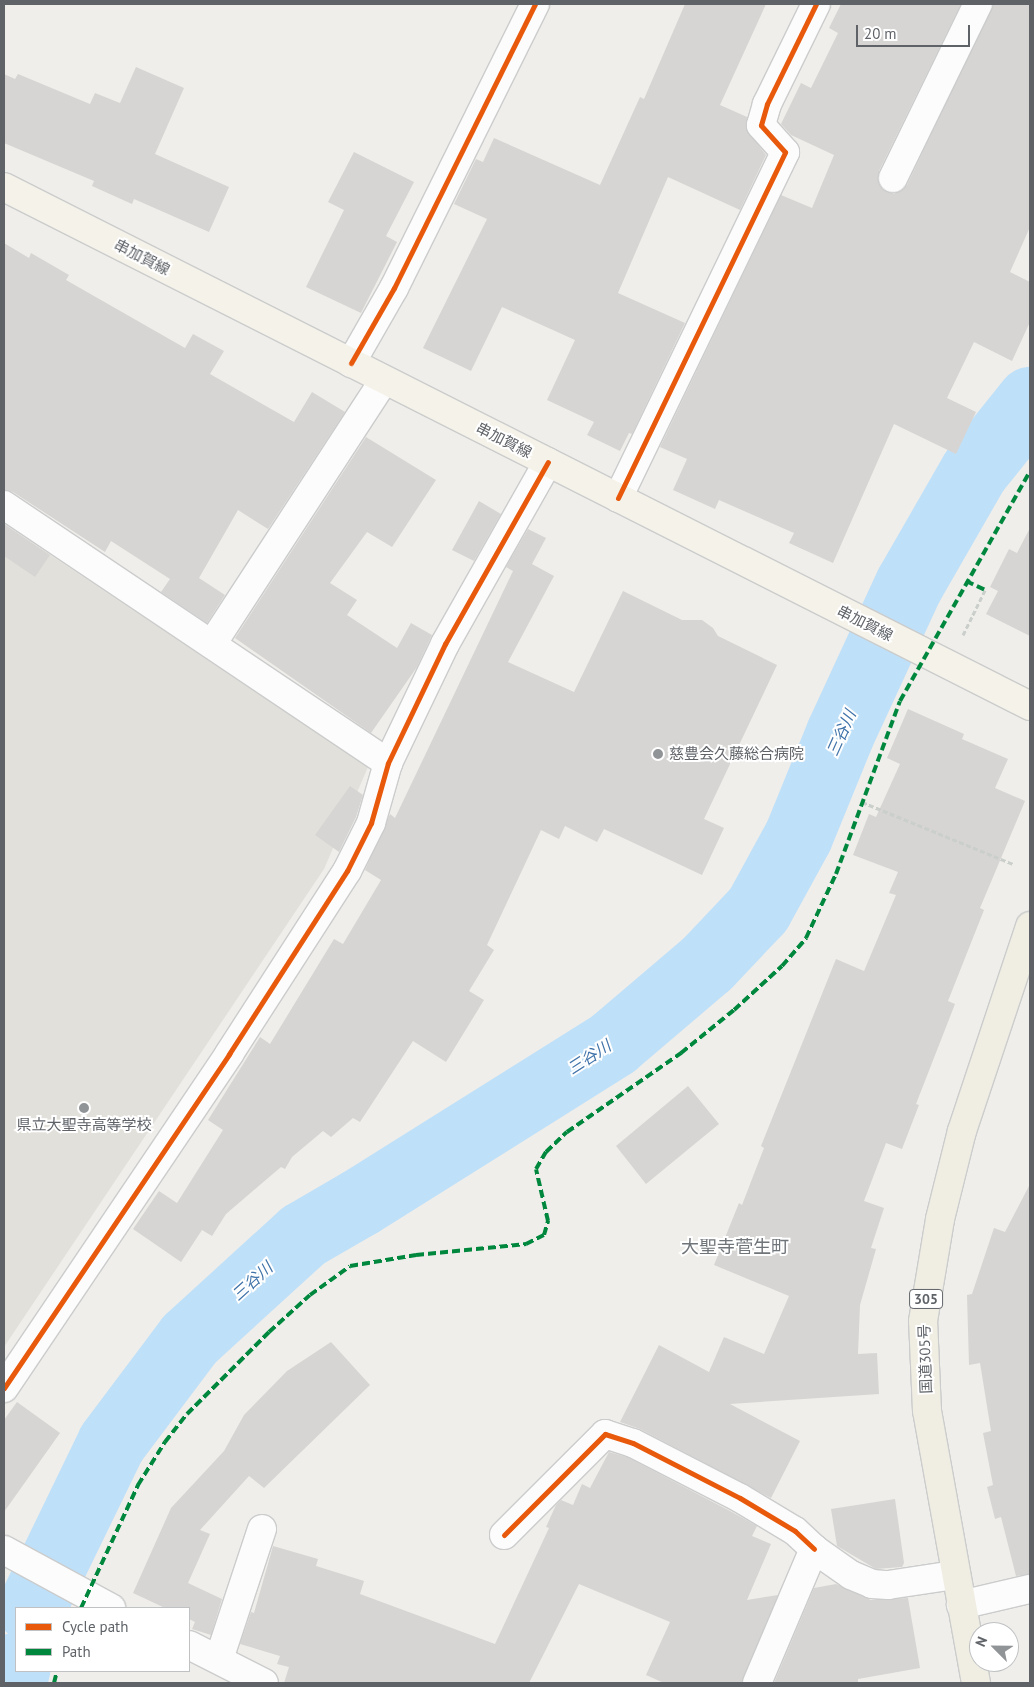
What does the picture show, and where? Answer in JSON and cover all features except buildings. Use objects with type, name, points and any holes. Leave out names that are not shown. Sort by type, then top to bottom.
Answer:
[{"type":"highway","name":"国道305号","points":[[976,1683],[955,1575],[927,1411],[923,1321],[940,1219],[962,1131],[1030,926]]},
{"type":"main road","name":"串加賀線","points":[[4,187],[1030,706]]},
{"type":"street","points":[[351,363],[394,288],[535,4]]},
{"type":"street","points":[[618,498],[785,152],[761,125],[767,104],[816,4]]},
{"type":"street","points":[[893,178],[978,4]]},
{"type":"street","points":[[212,644],[384,380]]},
{"type":"street","points":[[4,1388],[218,1070],[347,870],[370,823],[388,763],[445,644],[548,462]]},
{"type":"street","points":[[4,505],[388,763]]},
{"type":"street","points":[[504,1535],[605,1434],[633,1442],[740,1498],[795,1531],[814,1549],[851,1576],[872,1584],[888,1585],[955,1575]]},
{"type":"street","points":[[219,1659],[262,1529]]},
{"type":"street","points":[[758,1683],[814,1549]]},
{"type":"street","points":[[8,1552],[109,1607]]},
{"type":"street","points":[[961,1605],[1030,1589]]},
{"type":"street","points":[[190,1645],[264,1683]]},
{"type":"path","points":[[959,643],[985,590]]},
{"type":"path","points":[[862,802],[1014,864]]},
{"type":"shaded area","name":"県立大聖寺高等学校","points":[[4,524],[368,767],[324,869],[4,1347]]},
{"type":"waterway","name":"三谷川","points":[[31,1607],[111,1443],[189,1339],[303,1235],[360,1202],[613,1043],[707,963],[758,909],[798,836],[840,733],[909,584],[974,471],[1030,401]]},
{"type":"waterway","name":"三谷川","points":[[12,1683],[15,1670]]},
{"type":"marked path","points":[[81,1607],[138,1485],[165,1442],[187,1414],[269,1332],[310,1295],[350,1266],[416,1255],[526,1244],[544,1235],[548,1221],[536,1169],[546,1152],[567,1132],[681,1053],[734,1010],[782,966],[806,938],[836,874],[900,701],[1030,471]]},
{"type":"marked path","points":[[966,581],[985,590]]},
{"type":"marked path","points":[[54,1683],[57,1672]]},
{"type":"cycle path","points":[[351,363],[394,288],[535,4]]},
{"type":"cycle path","points":[[618,498],[785,152],[761,125],[767,104],[816,4]]},
{"type":"cycle path","points":[[4,1388],[229,1054],[347,871],[371,823],[388,763],[445,644],[548,462]]},
{"type":"cycle path","points":[[504,1535],[605,1434],[633,1443],[740,1498],[795,1531],[814,1549]]},
{"type":"place","name":"慈豊会久藤総合病院","points":[[658,754]]},
{"type":"place","name":"県立大聖寺高等学校","points":[[84,1108]]},
{"type":"district","name":"大聖寺菅生町","points":[[735,1247]]}]
